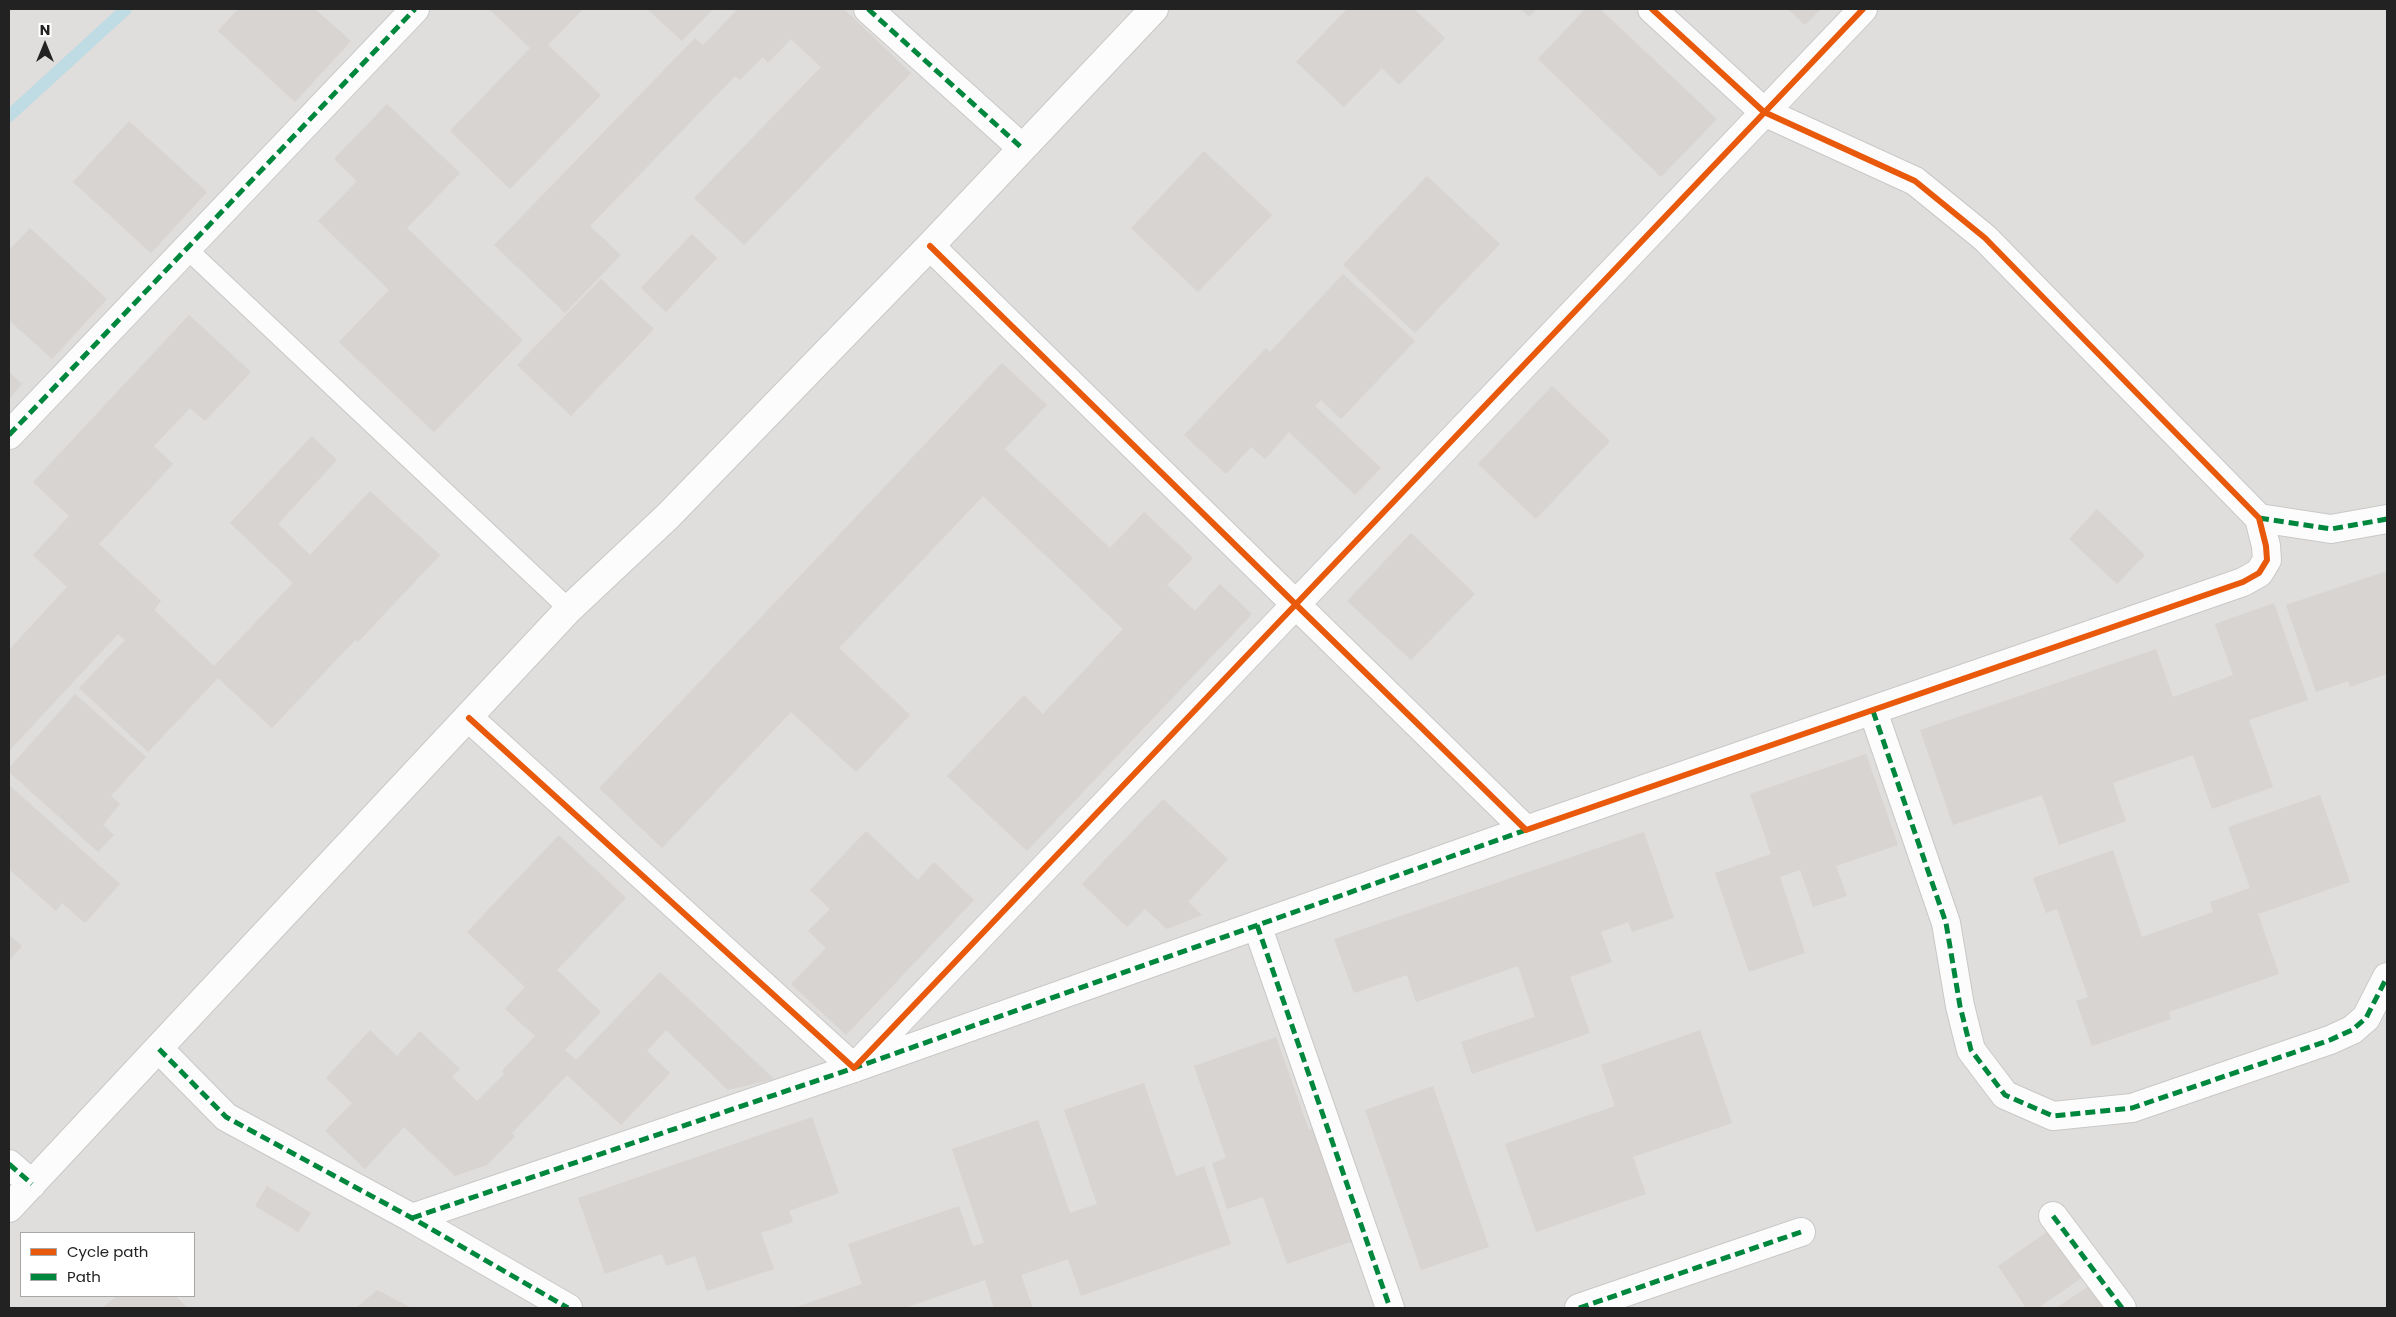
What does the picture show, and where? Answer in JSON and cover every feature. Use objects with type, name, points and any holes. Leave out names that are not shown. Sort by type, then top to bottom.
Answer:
[{"type":"street","points":[[9,435],[415,9]]},
{"type":"street","points":[[868,9],[1022,148]]},
{"type":"street","points":[[9,1208],[569,609],[668,516],[930,246],[1154,9]]},
{"type":"street","points":[[412,1218],[854,1068],[1526,830],[2243,582],[2259,574],[2267,560],[2266,546],[2259,518],[1992,245],[1914,181],[1764,112],[1652,9]]},
{"type":"street","points":[[854,1068],[1863,9]]},
{"type":"street","points":[[930,246],[1526,830]]},
{"type":"street","points":[[2259,518],[2331,529],[2387,519]]},
{"type":"street","points":[[1872,710],[1946,923],[1960,1006],[1971,1050],[2005,1095],[2053,1116],[2132,1108],[2330,1040],[2352,1030],[2366,1018],[2387,977]]},
{"type":"street","points":[[468,718],[854,1068]]},
{"type":"street","points":[[1257,926],[1390,1308]]},
{"type":"street","points":[[159,1049],[226,1117],[412,1218],[568,1308]]},
{"type":"street","points":[[9,1164],[32,1184]]},
{"type":"street","points":[[2053,1216],[2122,1308]]},
{"type":"street","points":[[1579,1308],[1801,1232]]},
{"type":"lane","points":[[187,249],[569,609]]},
{"type":"shaded area","points":[[9,9],[2387,9],[2387,1308],[9,1308]]},
{"type":"building","points":[[238,9],[315,9],[351,41],[295,102],[218,31]]},
{"type":"building","points":[[489,9],[583,9],[548,45],[601,95],[510,189],[450,131],[530,48]]},
{"type":"building","points":[[647,9],[713,9],[682,41]]},
{"type":"building","points":[[738,9],[844,9],[911,73],[744,245],[694,198],[821,67],[791,39],[768,63],[763,57],[740,80],[735,76],[590,226],[621,255],[565,313],[494,245],[695,38],[703,45]]},
{"type":"building","points":[[1347,9],[1414,9],[1445,38],[1399,85],[1382,68],[1344,107],[1296,62]]},
{"type":"building","points":[[1521,9],[1537,9],[1529,17]]},
{"type":"building","points":[[1585,9],[1600,9],[1717,119],[1661,177],[1538,59]]},
{"type":"building","points":[[1788,9],[1821,9],[1805,25]]},
{"type":"building","points":[[387,104],[460,173],[407,228],[523,340],[434,432],[339,342],[389,290],[318,221],[357,181],[334,159]]},
{"type":"building","points":[[129,121],[207,192],[151,253],[73,182]]},
{"type":"building","points":[[1204,151],[1272,215],[1198,292],[1131,228]]},
{"type":"building","points":[[1427,176],[1500,244],[1415,333],[1343,265]]},
{"type":"building","points":[[30,228],[107,299],[52,359],[9,320],[9,250]]},
{"type":"building","points":[[692,234],[717,258],[666,312],[641,288]]},
{"type":"building","points":[[1343,274],[1415,341],[1341,419],[1321,400],[1315,406],[1381,468],[1355,495],[1289,432],[1265,459],[1251,447],[1226,474],[1184,435],[1266,348],[1270,352]]},
{"type":"building","points":[[601,279],[654,329],[571,416],[517,365]]},
{"type":"building","points":[[189,315],[251,372],[205,421],[190,408],[154,446],[173,464],[99,544],[161,601],[154,610],[214,666],[293,583],[230,523],[312,436],[337,460],[278,524],[310,555],[370,491],[440,555],[358,642],[355,640],[272,728],[218,678],[148,752],[79,688],[125,640],[118,634],[9,751],[9,650],[67,587],[33,555],[69,516],[33,482]]},
{"type":"building","points":[[1002,363],[1047,405],[1005,449],[1110,548],[1144,512],[1193,558],[1167,585],[1195,611],[1220,584],[1252,614],[1027,851],[947,776],[1024,695],[1043,714],[1123,629],[983,496],[839,648],[910,715],[856,772],[791,712],[662,848],[599,788]]},
{"type":"building","points":[[9,372],[22,384],[9,399]]},
{"type":"building","points":[[1552,386],[1610,441],[1536,519],[1478,464]]},
{"type":"building","points":[[2097,509],[2145,555],[2117,584],[2069,539]]},
{"type":"building","points":[[1411,533],[1475,594],[1411,660],[1347,601]]},
{"type":"building","points":[[2387,571],[2387,674],[2350,687],[2348,681],[2316,692],[2286,605]]},
{"type":"building","points":[[2274,603],[2308,700],[2249,720],[2273,787],[2212,809],[2193,755],[2113,783],[2126,821],[2059,845],[2042,795],[1953,825],[1920,730],[2156,649],[2173,697],[2233,675],[2215,624]]},
{"type":"building","points":[[75,694],[146,757],[111,796],[120,804],[103,825],[114,835],[98,852],[9,772],[9,768]]},
{"type":"building","points":[[1866,754],[1898,845],[1836,866],[1847,896],[1813,907],[1800,870],[1780,877],[1805,953],[1749,972],[1715,873],[1771,854],[1750,794]]},
{"type":"building","points":[[9,785],[120,884],[85,923],[62,903],[56,911],[9,869]]},
{"type":"building","points":[[2320,795],[2350,882],[2258,914],[2279,974],[2169,1012],[2171,1019],[2092,1046],[2076,1001],[2088,997],[2057,909],[2046,913],[2033,878],[2113,850],[2142,937],[2213,912],[2210,902],[2250,888],[2228,827]]},
{"type":"building","points":[[1163,799],[1228,859],[1188,902],[1202,915],[1167,929],[1145,909],[1127,927],[1082,884]]},
{"type":"building","points":[[866,831],[918,880],[934,862],[974,900],[846,1035],[791,984],[826,948],[808,931],[830,909],[810,890]]},
{"type":"building","points":[[1644,832],[1674,918],[1632,932],[1628,922],[1601,932],[1612,962],[1570,977],[1590,1033],[1472,1074],[1461,1042],[1535,1017],[1518,966],[1416,1002],[1407,975],[1354,993],[1334,939]]},
{"type":"building","points":[[559,835],[626,898],[557,970],[601,1012],[565,1050],[576,1060],[660,972],[774,1079],[728,1090],[666,1030],[647,1051],[670,1073],[621,1125],[567,1075],[512,1133],[515,1136],[487,1165],[455,1176],[404,1127],[365,1169],[325,1131],[352,1103],[326,1078],[370,1030],[397,1056],[420,1031],[460,1069],[452,1077],[477,1101],[504,1074],[502,1071],[535,1036],[505,1009],[525,987],[467,932]]},
{"type":"building","points":[[9,935],[22,946],[9,961]]},
{"type":"building","points":[[1700,1030],[1732,1123],[1633,1157],[1646,1194],[1536,1232],[1505,1144],[1615,1106],[1601,1065]]},
{"type":"building","points":[[1276,1037],[1309,1130],[1319,1126],[1359,1239],[1287,1264],[1263,1197],[1227,1209],[1212,1163],[1226,1158],[1194,1066]]},
{"type":"building","points":[[1144,1083],[1176,1176],[1204,1166],[1231,1244],[1081,1296],[1068,1259],[1021,1275],[1033,1308],[994,1308],[985,1280],[905,1308],[794,1308],[862,1284],[848,1244],[959,1206],[973,1246],[984,1243],[952,1149],[1038,1120],[1070,1213],[1097,1204],[1064,1110]]},
{"type":"building","points":[[1433,1086],[1489,1247],[1421,1270],[1365,1110]]},
{"type":"building","points":[[812,1117],[839,1193],[789,1211],[793,1222],[761,1233],[774,1269],[707,1291],[695,1256],[666,1266],[662,1254],[605,1274],[578,1198]]},
{"type":"building","points":[[267,1186],[311,1213],[298,1232],[255,1206]]},
{"type":"building","points":[[2050,1230],[2083,1277],[2038,1308],[2026,1308],[1998,1266]]},
{"type":"building","points":[[2089,1286],[2105,1308],[2056,1308]]},
{"type":"building","points":[[377,1290],[412,1308],[356,1308]]},
{"type":"building","points":[[116,1297],[177,1297],[187,1308],[102,1308]]},
{"type":"waterway","points":[[9,116],[126,9]]},
{"type":"marked path","points":[[9,435],[415,9]]},
{"type":"marked path","points":[[868,9],[1022,148]]},
{"type":"marked path","points":[[2259,518],[2331,529],[2387,519]]},
{"type":"marked path","points":[[1873,711],[1946,923],[1960,1006],[1971,1050],[2005,1095],[2053,1116],[2132,1108],[2330,1040],[2352,1030],[2366,1018],[2387,977]]},
{"type":"marked path","points":[[412,1218],[854,1068],[1526,830]]},
{"type":"marked path","points":[[1257,925],[1390,1308]]},
{"type":"marked path","points":[[159,1049],[226,1117],[412,1218],[568,1308]]},
{"type":"marked path","points":[[9,1164],[32,1184]]},
{"type":"marked path","points":[[2053,1216],[2122,1308]]},
{"type":"marked path","points":[[1579,1308],[1801,1232]]},
{"type":"cycle path","points":[[930,246],[1526,830],[2243,582],[2259,573],[2267,560],[2266,546],[2259,518],[1985,238],[1915,181],[1764,112],[1652,9]]},
{"type":"cycle path","points":[[469,718],[854,1068],[1863,9]]}]
